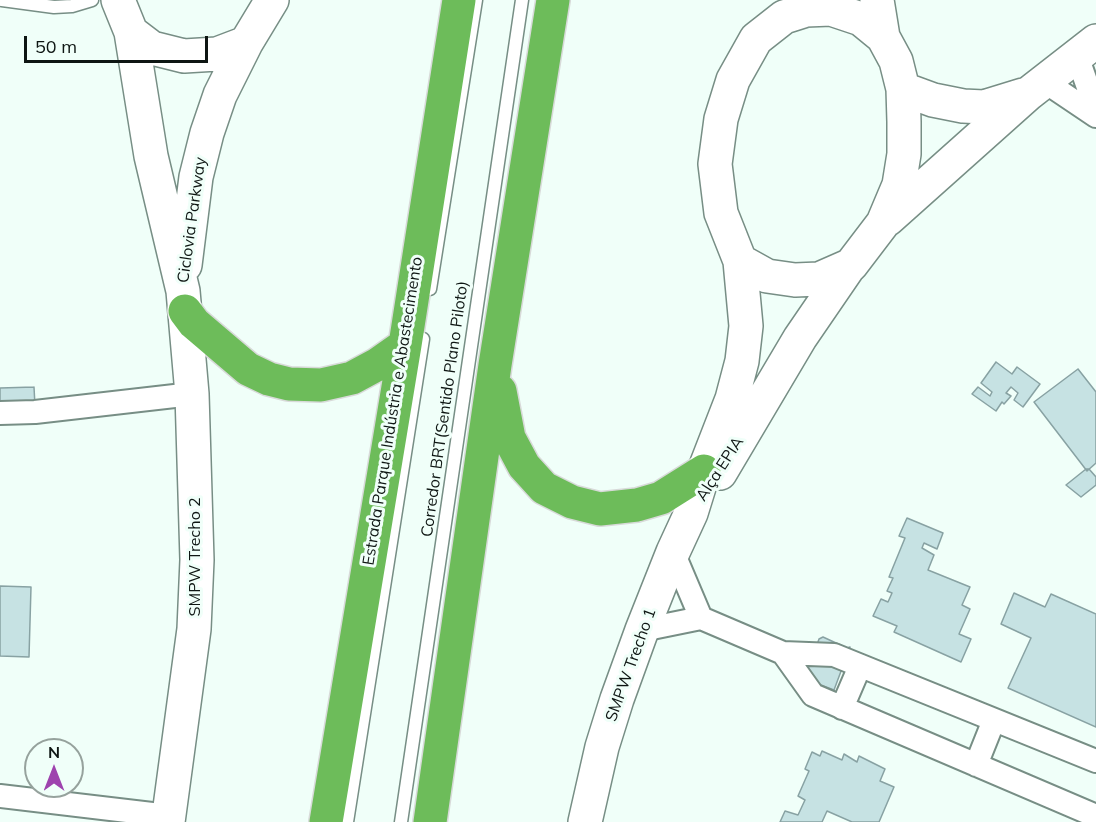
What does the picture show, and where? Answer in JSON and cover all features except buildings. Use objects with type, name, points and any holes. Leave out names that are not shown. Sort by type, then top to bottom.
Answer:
[{"type":"highway","name":"Estrada Parque Indústria e Abastecimento","points":[[326,822],[415,337],[459,0]]},
{"type":"highway","points":[[430,822],[495,365],[553,0]]},
{"type":"highway","points":[[184,301],[194,323],[248,369],[268,379],[289,384],[321,385],[352,378],[378,364],[415,337]]},
{"type":"highway","points":[[495,365],[509,438],[524,466],[544,488],[572,502],[600,509],[637,505],[661,498],[704,471]]},
{"type":"street","name":"Ciclovia Parkway","points":[[118,0],[131,32],[151,156],[184,301]]},
{"type":"street","name":"Ciclovia Parkway","points":[[184,301],[196,177],[207,133],[220,95],[246,43],[272,0]]},
{"type":"street","points":[[756,39],[780,0]]},
{"type":"street","points":[[877,0],[883,36],[896,61],[903,89],[904,154],[899,185],[883,224]]},
{"type":"street","points":[[756,39],[784,16],[806,10],[823,9],[831,9],[861,19],[883,36]]},
{"type":"street","points":[[131,32],[152,48],[184,56],[217,54],[246,43]]},
{"type":"street","name":"Alça EPIA","points":[[691,513],[704,471],[732,399],[742,361],[746,326],[740,261],[721,213],[715,164],[721,119],[733,80],[756,39]]},
{"type":"street","points":[[883,224],[1036,87],[1086,48],[1096,110]]},
{"type":"street","points":[[903,89],[933,100],[984,106],[1003,102],[1036,87]]},
{"type":"street","points":[[1036,87],[1096,116]]},
{"type":"street","name":"Alça EPIA","points":[[691,513],[719,476],[800,338],[883,224]]},
{"type":"street","points":[[740,261],[767,276],[795,280],[819,279],[851,265]]},
{"type":"street","name":"SMPW Trecho 2","points":[[168,819],[194,629],[197,560],[192,394],[184,301]]},
{"type":"street","points":[[0,413],[35,412],[192,394]]},
{"type":"street","name":"SMPW Trecho 1","points":[[585,822],[602,747],[642,630],[691,513]]},
{"type":"street","points":[[673,552],[701,618]]},
{"type":"street","points":[[642,630],[701,618],[783,653],[834,656],[1096,761]]},
{"type":"street","points":[[783,653],[813,695],[1096,816]]},
{"type":"street","points":[[842,708],[860,666]]},
{"type":"street","points":[[976,765],[994,720]]},
{"type":"street","points":[[0,796],[168,819]]},
{"type":"lane","points":[[2,0],[54,7],[72,6],[92,0]]},
{"type":"lane","points":[[428,305],[476,0]]},
{"type":"lane","name":"Corredor BRT(Sentido Plano Piloto)","points":[[401,822],[522,0]]},
{"type":"lane","points":[[347,822],[415,337]]}]
